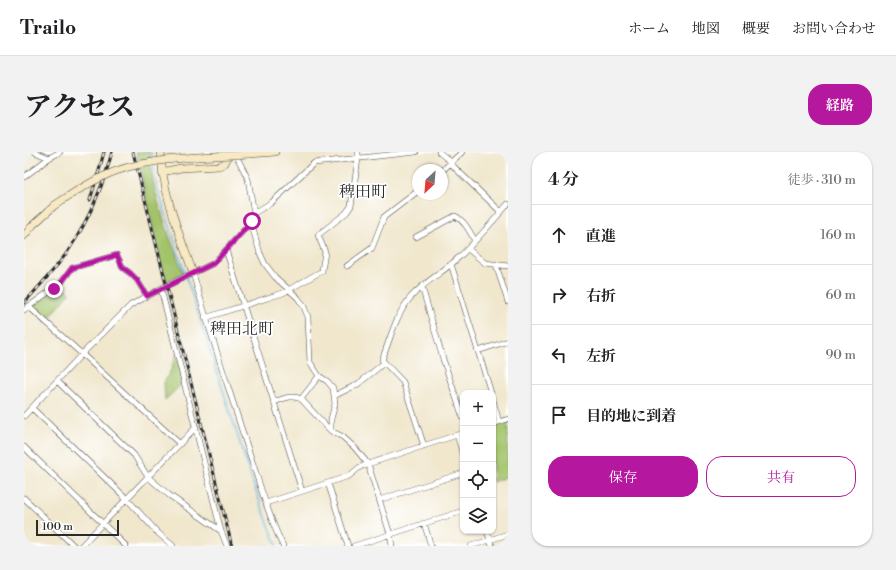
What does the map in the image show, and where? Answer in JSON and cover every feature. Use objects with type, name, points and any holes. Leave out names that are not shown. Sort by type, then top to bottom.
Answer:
[{"type":"street","points":[[35,152],[49,158]]},
{"type":"street","points":[[24,177],[49,158],[60,152]]},
{"type":"street","points":[[161,152],[162,172],[167,194],[191,274],[266,503],[278,535],[284,546]]},
{"type":"street","points":[[162,172],[181,168],[219,166],[225,163],[230,152]]},
{"type":"street","points":[[234,152],[248,179],[254,213],[252,221],[257,245],[265,264],[275,277],[290,289],[304,307],[308,317],[310,362],[320,376],[333,388],[335,404],[331,419],[331,431]]},
{"type":"street","points":[[24,236],[33,225],[55,205],[78,189],[101,177],[134,166],[171,160],[276,152]]},
{"type":"street","points":[[205,318],[283,293],[322,271],[325,252],[318,235],[349,210],[351,206],[358,152]]},
{"type":"street","points":[[254,213],[272,203],[314,163],[416,152]]},
{"type":"street","points":[[439,152],[501,212]]},
{"type":"street","points":[[448,165],[462,152]]},
{"type":"street","points":[[347,266],[372,248],[384,217],[412,195]]},
{"type":"street","points":[[424,446],[403,382],[382,360],[396,323],[411,297],[468,249],[508,204]]},
{"type":"street","points":[[416,237],[455,216],[459,218],[468,228],[475,241]]},
{"type":"street","points":[[24,416],[82,354],[131,305],[214,263],[252,221]]},
{"type":"street","points":[[468,249],[485,263],[508,266]]},
{"type":"street","points":[[226,250],[302,491]]},
{"type":"street","points":[[147,296],[137,280],[123,268],[117,255],[72,268],[61,283],[26,308],[82,354],[180,444]]},
{"type":"street","points":[[451,264],[490,390]]},
{"type":"street","points":[[496,265],[508,302]]},
{"type":"street","points":[[422,287],[443,359],[460,409]]},
{"type":"street","points":[[161,290],[221,531],[227,546]]},
{"type":"street","points":[[478,351],[508,341]]},
{"type":"street","points":[[334,396],[358,384],[384,363]]},
{"type":"street","points":[[301,400],[320,376]]},
{"type":"street","points":[[57,381],[134,455],[148,478],[169,495],[221,531]]},
{"type":"street","points":[[274,402],[293,396],[301,400],[331,431],[343,437],[355,448],[368,464],[390,534],[392,546]]},
{"type":"street","points":[[32,408],[127,499],[157,532],[173,546]]},
{"type":"street","points":[[496,411],[499,422]]},
{"type":"street","points":[[496,423],[508,419]]},
{"type":"street","points":[[81,546],[196,428]]},
{"type":"street","points":[[266,503],[349,476],[360,467],[368,464],[460,434]]},
{"type":"street","points":[[24,447],[126,546]]},
{"type":"street","points":[[379,500],[460,474]]},
{"type":"street","points":[[328,483],[348,546]]},
{"type":"street","points":[[24,498],[74,546]]},
{"type":"street","points":[[354,546],[460,512]]},
{"type":"street","points":[[424,523],[431,546]]},
{"type":"street","points":[[488,534],[492,546]]},
{"type":"street","points":[[471,546],[508,534]]},
{"type":"green space","points":[[136,152],[150,152],[153,182],[157,198],[183,273],[165,282]]},
{"type":"green space","points":[[61,283],[70,293],[46,322],[28,306]]},
{"type":"green space","points":[[177,353],[184,382],[165,400],[164,382],[171,370]]},
{"type":"green space","points":[[508,419],[508,476],[496,481],[496,426],[496,423]]},
{"type":"waterway","points":[[152,152],[153,160]]},
{"type":"waterway","points":[[153,164],[157,187],[255,489],[277,546]]},
{"type":"railway","points":[[90,200],[104,152]]},
{"type":"railway","points":[[24,303],[60,262],[77,237],[95,202],[112,152]]},
{"type":"railway","points":[[133,152],[232,546]]},
{"type":"district","name":"稗田町","points":[[363,191]]},
{"type":"district","name":"稗田北町","points":[[242,328]]},
{"type":"route","points":[[54,289],[61,283],[72,268],[117,255],[123,268],[137,280],[147,296],[214,263],[252,221]]}]
